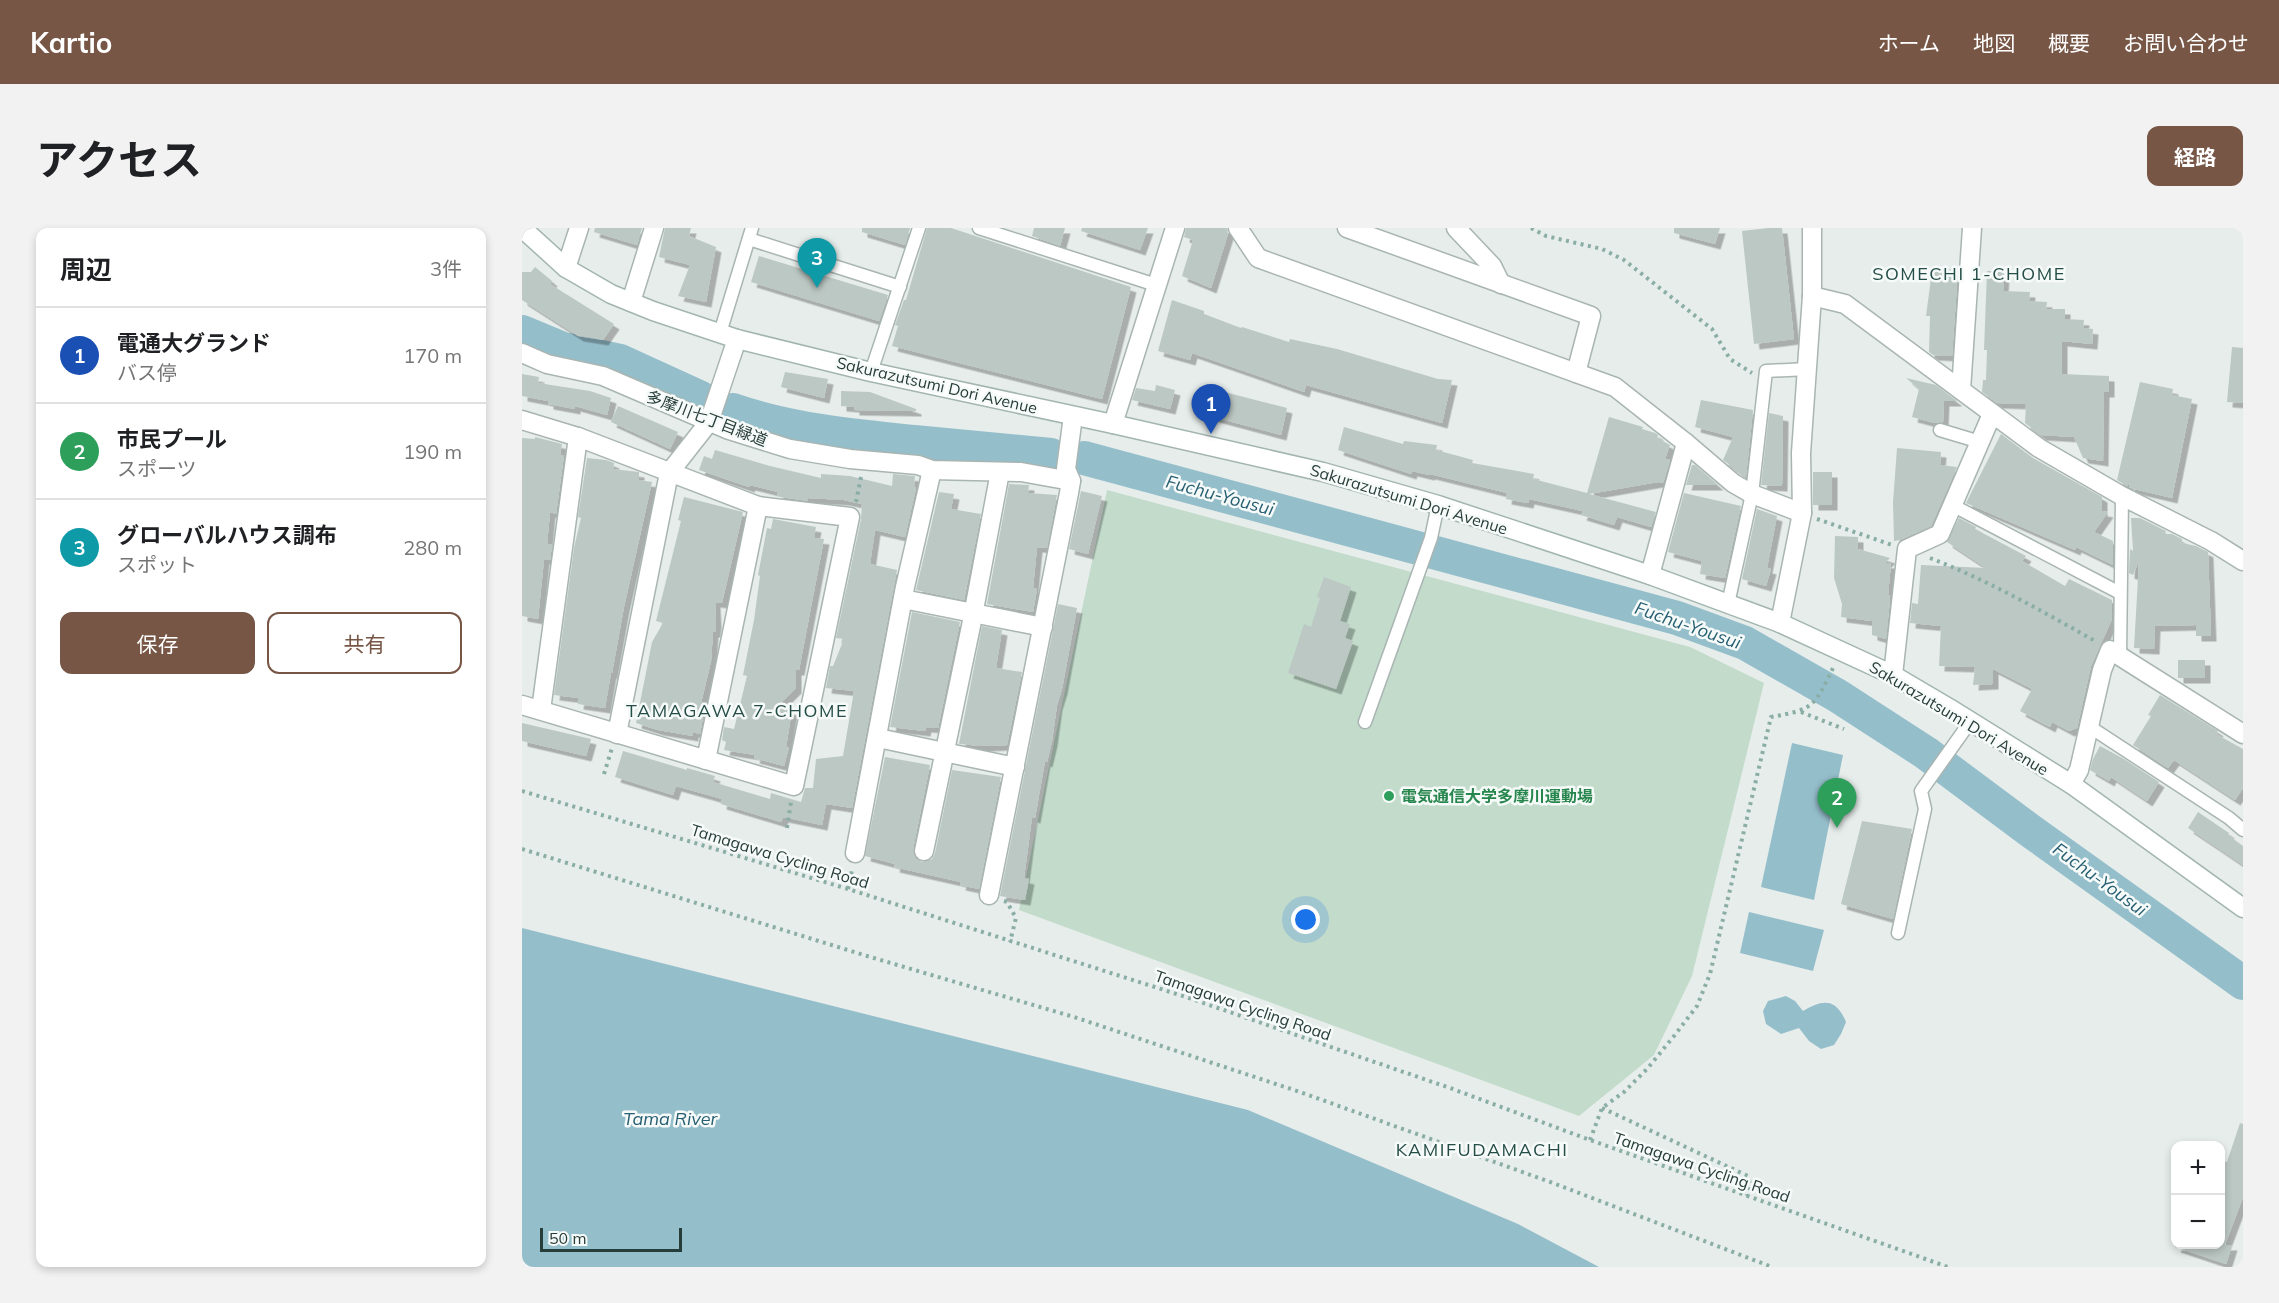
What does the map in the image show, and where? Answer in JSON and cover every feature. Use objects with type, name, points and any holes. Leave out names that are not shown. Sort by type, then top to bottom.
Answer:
[{"type":"street","name":"Sakurazutsumi Dori Avenue","points":[[522,228],[566,268],[611,294],[729,336],[871,372],[1323,472],[1438,505],[1650,575],[1780,623],[1893,675],[2071,784],[2243,908]]},
{"type":"street","points":[[566,268],[579,228]]},
{"type":"street","points":[[631,302],[654,228]]},
{"type":"street","points":[[1113,424],[1175,228]]},
{"type":"street","points":[[1238,228],[1258,258],[1615,387],[1733,483],[1752,494],[1802,513]]},
{"type":"street","points":[[1347,228],[1591,316],[1576,373]]},
{"type":"street","points":[[1456,228],[1492,266],[1501,284]]},
{"type":"street","points":[[1780,623],[1802,513],[1802,443],[1812,297],[1812,228]]},
{"type":"street","points":[[1961,390],[1972,228]]},
{"type":"street","points":[[1812,297],[1845,304],[2039,448],[2122,496],[2211,541],[2243,561]]},
{"type":"street","points":[[617,734],[669,473],[709,422],[720,395],[729,336]]},
{"type":"street","name":"多摩川七丁目緑道","points":[[522,353],[547,364],[603,376],[709,422],[790,449],[918,465],[932,470],[1021,472],[1071,481]]},
{"type":"street","points":[[1893,675],[1907,549],[1940,534],[1992,414]]},
{"type":"street","points":[[989,895],[1071,481],[1066,469],[1073,416]]},
{"type":"street","points":[[522,420],[578,437],[758,506],[850,517],[794,786],[522,705]]},
{"type":"street","points":[[541,711],[578,437]]},
{"type":"street","points":[[1650,575],[1686,443]]},
{"type":"street","points":[[855,854],[903,599],[932,470]]},
{"type":"street","points":[[924,851],[974,613],[1000,472]]},
{"type":"street","points":[[706,760],[758,506]]},
{"type":"street","points":[[903,599],[1043,627]]},
{"type":"street","points":[[2071,784],[2079,770],[2102,670],[2115,653],[2243,734]]},
{"type":"street","points":[[878,738],[1015,767]]},
{"type":"lane","points":[[871,372],[919,228]]},
{"type":"lane","points":[[980,228],[1156,285]]},
{"type":"lane","points":[[729,336],[751,233],[900,287]]},
{"type":"lane","points":[[1728,603],[1752,494],[1766,371],[1808,369]]},
{"type":"lane","points":[[1940,430],[1980,442]]},
{"type":"lane","points":[[2115,653],[2120,593],[2122,496]]},
{"type":"lane","points":[[1365,722],[1431,538],[1438,505]]},
{"type":"lane","points":[[1952,505],[2120,593]]},
{"type":"lane","points":[[1898,933],[1925,809],[1921,791],[1970,722]]},
{"type":"lane","points":[[2090,727],[2229,818],[2243,830]]},
{"type":"path","points":[[1531,228],[1546,236],[1602,249],[1624,260],[1712,329],[1730,359],[1765,380]]},
{"type":"path","points":[[850,517],[864,460]]},
{"type":"path","points":[[1802,513],[1949,565],[2048,615],[2115,653]]},
{"type":"path","points":[[1590,1140],[1602,1108],[1624,1092],[1647,1069],[1697,1006],[1710,974],[1771,717],[1801,712],[1813,705],[1830,675]]},
{"type":"path","points":[[1801,712],[1844,729]]},
{"type":"path","points":[[604,774],[617,734]]},
{"type":"path","points":[[787,828],[794,786]]},
{"type":"path","name":"Tamagawa Cycling Road","points":[[522,791],[848,889],[1274,1027],[1948,1267]]},
{"type":"path","points":[[522,849],[867,956],[1074,1017],[1300,1092],[1553,1183],[1772,1267]]},
{"type":"path","points":[[1010,942],[1016,918]]},
{"type":"path","points":[[1602,1108],[1748,1176],[1750,1184],[1747,1196]]},
{"type":"green space","name":"電気通信大学多摩川運動場","points":[[1107,490],[1690,647],[1764,683],[1692,976],[1654,1055],[1579,1116],[1019,910]]},
{"type":"water","points":[[1792,743],[1843,755],[1814,900],[1761,887]]},
{"type":"water","points":[[1749,912],[1824,930],[1813,971],[1740,953]]},
{"type":"water","name":"Tama River","points":[[522,928],[1248,1110],[1518,1224],[1599,1267],[522,1267]]},
{"type":"water","points":[[1786,996],[1795,1001],[1803,1011],[1823,1003],[1838,1008],[1846,1022],[1834,1045],[1821,1049],[1809,1041],[1799,1028],[1781,1034],[1766,1024],[1763,1011],[1768,1001]]},
{"type":"building","points":[[595,228],[642,228],[637,245],[594,232]]},
{"type":"building","points":[[665,228],[691,228],[689,236],[716,247],[706,302],[678,296],[690,265],[659,257]]},
{"type":"building","points":[[862,228],[910,228],[905,245],[862,232]]},
{"type":"building","points":[[927,228],[951,228],[1131,287],[1102,399],[892,346],[898,326],[895,325],[904,300],[906,300]]},
{"type":"building","points":[[1034,228],[1065,228],[1060,246],[1032,236]]},
{"type":"building","points":[[1082,228],[1148,228],[1140,250],[1081,231]]},
{"type":"building","points":[[1186,228],[1227,228],[1228,234],[1211,288],[1182,276],[1193,240],[1184,237]]},
{"type":"building","points":[[1674,228],[1720,228],[1715,244],[1674,233]]},
{"type":"building","points":[[1782,228],[1794,339],[1754,344],[1742,231]]},
{"type":"building","points":[[759,256],[888,295],[879,321],[751,282]]},
{"type":"building","points":[[535,267],[552,281],[550,284],[614,324],[603,340],[578,336],[522,300],[522,272],[531,272]]},
{"type":"building","points":[[1942,269],[1958,270],[1952,356],[1933,355],[1929,352],[1930,316],[1926,316],[1932,271],[1942,272]]},
{"type":"building","points":[[1987,271],[2004,271],[2003,291],[2030,292],[2029,301],[2047,302],[2046,309],[2065,309],[2065,319],[2084,320],[2083,328],[2093,329],[2092,344],[2062,341],[2062,374],[2109,376],[2109,392],[2104,392],[2103,461],[2083,458],[2074,437],[2041,435],[2025,423],[2026,404],[1997,403],[1982,392],[1983,380],[1986,380],[1987,350],[1984,350]]},
{"type":"building","points":[[1172,300],[1204,311],[1204,314],[1241,328],[1289,342],[1290,339],[1337,349],[1438,379],[1452,380],[1442,423],[1306,385],[1304,392],[1192,353],[1190,360],[1158,351]]},
{"type":"building","points":[[2232,347],[2243,348],[2243,403],[2227,402]]},
{"type":"building","points":[[785,372],[828,379],[824,398],[781,387]]},
{"type":"building","points":[[522,374],[539,377],[538,383],[590,391],[611,398],[607,415],[575,406],[575,409],[548,404],[548,401],[522,396]]},
{"type":"building","points":[[1906,378],[1936,385],[1957,401],[1944,401],[1943,422],[1935,423],[1912,417],[1919,389]]},
{"type":"building","points":[[2140,382],[2173,389],[2172,395],[2192,399],[2172,498],[2134,489],[2129,487],[2129,483],[2127,486],[2117,480]]},
{"type":"building","points":[[1156,385],[1175,390],[1170,409],[1132,400],[1136,388],[1155,391]]},
{"type":"building","points":[[1213,389],[1287,408],[1281,435],[1206,415]]},
{"type":"building","points":[[841,391],[870,392],[916,409],[916,411],[854,410],[854,407],[841,406]]},
{"type":"building","points":[[1701,400],[1753,410],[1746,477],[1723,460],[1733,437],[1695,427]]},
{"type":"building","points":[[618,406],[678,432],[670,449],[611,422]]},
{"type":"building","points":[[1769,413],[1783,416],[1782,486],[1761,485]]},
{"type":"building","points":[[1609,417],[1643,427],[1642,429],[1655,433],[1658,435],[1657,438],[1670,445],[1665,459],[1670,460],[1663,483],[1589,494],[1656,512],[1651,527],[1617,517],[1614,525],[1581,515],[1583,511],[1529,499],[1528,503],[1506,499],[1507,493],[1430,474],[1412,471],[1411,474],[1338,450],[1344,427],[1403,444],[1404,441],[1437,445],[1436,450],[1473,460],[1472,463],[1534,474],[1533,479],[1587,493]]},
{"type":"building","points":[[2001,434],[2033,458],[2102,497],[2102,511],[2108,512],[2094,532],[2113,541],[2113,565],[2076,547],[2075,550],[1966,503]]},
{"type":"building","points":[[535,437],[562,444],[560,455],[564,455],[556,514],[550,512],[547,544],[552,545],[550,560],[544,559],[538,619],[522,616],[522,438],[535,439]]},
{"type":"building","points":[[1897,448],[1941,452],[1940,465],[1957,467],[1931,526],[1894,541],[1893,502]]},
{"type":"building","points":[[715,450],[821,478],[821,474],[850,476],[892,486],[893,474],[915,476],[914,487],[916,488],[905,537],[875,530],[870,564],[897,570],[852,808],[826,804],[822,825],[783,817],[781,822],[721,804],[722,799],[676,786],[673,795],[615,777],[623,751],[715,776],[713,782],[770,799],[771,793],[801,802],[805,788],[813,788],[816,759],[843,756],[854,691],[826,688],[830,666],[833,666],[844,639],[836,638],[861,519],[862,504],[844,500],[808,498],[808,501],[781,497],[777,496],[778,492],[750,485],[749,487],[699,470],[704,456],[712,459]]},
{"type":"building","points":[[587,458],[614,463],[613,469],[639,472],[639,480],[652,482],[624,607],[605,708],[578,704],[579,698],[554,695],[574,548],[581,518],[578,517]]},
{"type":"building","points":[[1692,465],[1695,465],[1718,485],[1686,485]]},
{"type":"building","points":[[1813,472],[1832,472],[1832,505],[1813,505]]},
{"type":"building","points":[[1009,484],[1029,485],[1028,493],[1057,495],[1047,548],[1037,547],[1033,588],[1037,589],[1033,612],[987,604]]},
{"type":"building","points":[[1081,491],[1102,496],[1088,554],[1069,549]]},
{"type":"building","points":[[939,492],[954,494],[951,509],[981,514],[964,600],[916,590]]},
{"type":"building","points":[[1684,493],[1741,506],[1725,578],[1700,574],[1702,561],[1668,552]]},
{"type":"building","points":[[684,497],[743,512],[722,603],[715,602],[716,622],[711,661],[698,716],[703,717],[700,734],[693,732],[693,736],[658,730],[636,723],[652,642],[663,623],[656,621],[681,521],[678,520]]},
{"type":"building","points":[[1757,509],[1777,516],[1767,568],[1771,569],[1766,586],[1742,579]]},
{"type":"building","points":[[1959,518],[2026,556],[2022,561],[2065,586],[2069,579],[2112,600],[2112,619],[2091,666],[2077,728],[2069,731],[2052,722],[2050,727],[2020,711],[2032,689],[1993,669],[1993,684],[1973,685],[1975,667],[1939,666],[1941,626],[1910,623],[1912,603],[1918,604],[1921,565],[1986,568],[1947,542]]},
{"type":"building","points":[[2131,518],[2140,518],[2166,531],[2165,534],[2172,534],[2182,539],[2182,543],[2208,552],[2211,636],[2196,636],[2196,625],[2155,626],[2154,649],[2134,648],[2139,561],[2133,575],[2129,573],[2130,549],[2133,551]]},
{"type":"building","points":[[773,519],[816,527],[814,538],[824,539],[799,670],[796,670],[796,688],[777,707],[792,710],[786,747],[789,747],[784,766],[754,758],[755,755],[724,750],[726,742],[722,740],[724,727],[734,729],[747,676],[743,675],[754,620],[760,576],[758,575],[767,528],[771,529]]},
{"type":"building","points":[[1835,536],[1858,537],[1858,549],[1890,558],[1885,563],[1891,563],[1886,639],[1872,635],[1872,621],[1841,617],[1842,604],[1834,578]]},
{"type":"building","points":[[1324,577],[1351,587],[1340,621],[1350,624],[1345,638],[1353,641],[1336,689],[1288,673],[1304,624],[1311,627]]},
{"type":"building","points":[[1058,604],[1077,608],[1052,741],[1047,762],[1045,761],[1035,818],[1032,817],[1024,878],[1029,879],[1025,900],[1000,896]]},
{"type":"building","points":[[912,612],[960,622],[938,728],[926,727],[925,731],[890,727]]},
{"type":"building","points":[[982,626],[1002,630],[996,668],[1022,672],[1007,745],[959,744]]},
{"type":"building","points":[[2178,660],[2205,660],[2205,678],[2178,678]]},
{"type":"building","points":[[2160,695],[2218,731],[2216,734],[2243,749],[2243,788],[2235,800],[2174,760],[2168,768],[2133,745],[2151,716],[2148,715]]},
{"type":"building","points":[[522,723],[591,739],[586,756],[522,741]]},
{"type":"building","points":[[2100,746],[2159,782],[2147,801],[2111,777],[2109,781],[2090,770]]},
{"type":"building","points":[[885,757],[930,765],[913,849],[916,859],[922,862],[932,859],[935,853],[952,770],[1001,777],[979,889],[960,885],[961,882],[894,867],[895,864],[865,856]]},
{"type":"building","points":[[2198,812],[2229,833],[2228,835],[2243,846],[2243,865],[2188,828]]},
{"type":"building","points":[[1862,821],[1912,829],[1893,919],[1841,904]]},
{"type":"building","points":[[2240,1123],[2243,1124],[2243,1197],[2225,1245],[2225,1161],[2227,1162]]},
{"type":"building","points":[[2225,1245],[2232,1245],[2226,1264],[2181,1249],[2225,1249]]},
{"type":"waterway","name":"Fuchu-Yousui","points":[[522,332],[563,349],[620,361],[701,398]]},
{"type":"waterway","name":"Fuchu-Yousui","points":[[733,410],[777,423],[845,435],[1051,455]]},
{"type":"waterway","name":"Fuchu-Yousui","points":[[1084,458],[1677,618],[1745,643],[1838,696],[1926,753],[2243,983]]},
{"type":"place","name":"グローバルハウス調布","points":[[817,288]]},
{"type":"place","name":"電通大グランド","points":[[1211,434]]},
{"type":"place","name":"電気通信大学多摩川運動場","points":[[1389,796]]},
{"type":"place","name":"市民プール","points":[[1837,828]]},
{"type":"district","name":"SOMECHI 1-CHOME","points":[[1969,273]]},
{"type":"district","name":"TAMAGAWA 7-CHOME","points":[[737,710]]},
{"type":"district","name":"KAMIFUDAMACHI","points":[[1482,1149]]}]
